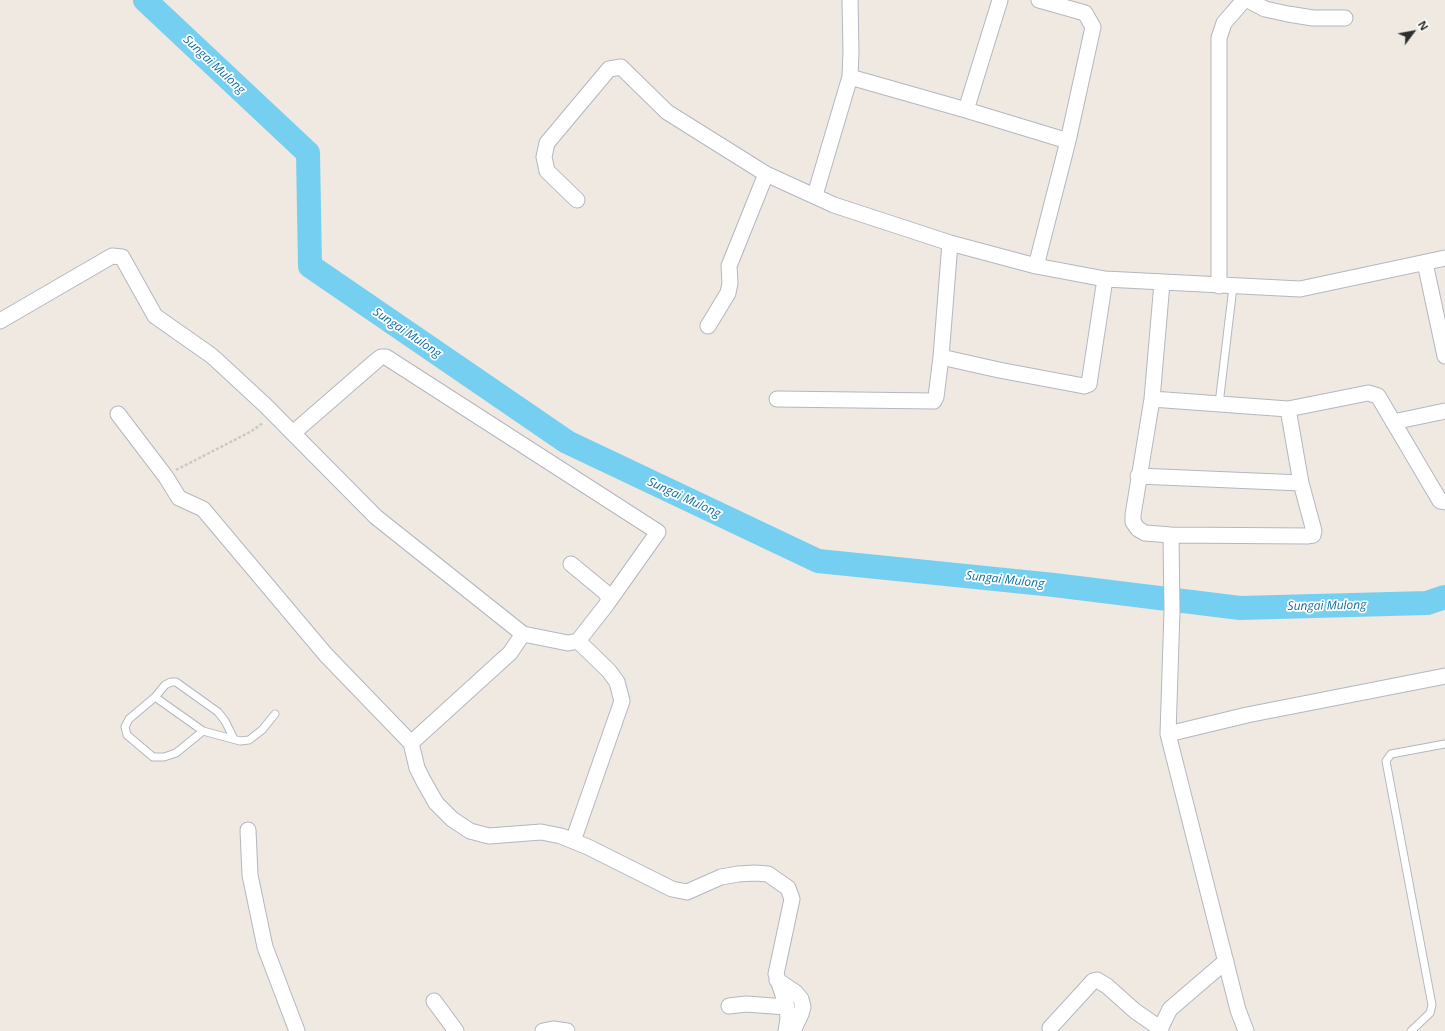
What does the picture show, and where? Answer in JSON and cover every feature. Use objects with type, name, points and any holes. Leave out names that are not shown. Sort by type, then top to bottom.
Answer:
[{"type":"street","points":[[815,195],[850,77],[852,52],[850,0]]},
{"type":"street","points":[[966,110],[1000,0]]},
{"type":"street","points":[[1036,266],[1068,141],[1093,27],[1085,12],[1039,0]]},
{"type":"street","points":[[1226,286],[1219,38],[1224,23],[1244,0]]},
{"type":"street","points":[[1248,0],[1264,9],[1288,14],[1313,18],[1345,18]]},
{"type":"street","points":[[577,200],[547,171],[544,157],[547,143],[609,70],[614,67],[621,67],[667,112],[766,174],[815,195],[834,205],[950,243],[1036,266],[1105,279],[1300,289],[1445,258]]},
{"type":"street","points":[[850,77],[1068,141]]},
{"type":"street","points":[[708,326],[728,293],[730,283],[730,266],[766,174]]},
{"type":"street","points":[[777,399],[934,401],[936,398],[941,356],[950,243]]},
{"type":"street","points":[[0,321],[112,256],[122,257],[155,316],[212,356],[274,414],[376,517],[523,634],[568,643],[578,641],[607,604],[658,532],[386,357],[381,357],[377,360],[293,433]]},
{"type":"street","points":[[1425,263],[1445,356]]},
{"type":"street","points":[[941,356],[999,370],[1084,386],[1088,384],[1105,279]]},
{"type":"street","points":[[1162,283],[1152,399],[1138,476],[1133,522],[1138,529],[1171,542],[1313,535],[1314,531],[1301,483],[1288,409]]},
{"type":"street","points":[[1152,399],[1288,409],[1368,393],[1378,396],[1440,501],[1445,502]]},
{"type":"street","points":[[1393,422],[1445,411]]},
{"type":"street","points":[[118,414],[166,477],[179,498],[204,509],[326,654],[411,744],[417,768],[436,803],[446,814],[470,831],[489,836],[541,832],[561,836],[672,889],[687,892],[721,877],[738,874],[768,874],[788,888],[791,892],[792,899],[776,974],[787,1007],[788,1019],[786,1031]]},
{"type":"street","points":[[1138,476],[1301,483]]},
{"type":"street","points":[[1171,542],[1172,611],[1168,734],[1238,1010],[1246,1031]]},
{"type":"street","points":[[572,564],[605,592],[609,598],[607,604]]},
{"type":"street","points":[[411,744],[510,653],[523,634]]},
{"type":"street","points":[[573,841],[622,701],[617,682],[609,671],[578,641]]},
{"type":"street","points":[[1168,734],[1247,715],[1445,676]]},
{"type":"street","points":[[248,830],[250,875],[265,948],[297,1031]]},
{"type":"street","points":[[1050,1028],[1093,981],[1097,980],[1107,986],[1135,1011],[1160,1030],[1170,1009],[1226,961]]},
{"type":"street","points":[[777,980],[795,992],[801,999],[803,1007],[793,1031]]},
{"type":"street","points":[[434,1001],[456,1031]]},
{"type":"street","points":[[729,1006],[746,1004],[787,1007]]},
{"type":"street","points":[[543,1031],[560,1029],[567,1031]]},
{"type":"lane","points":[[1219,404],[1226,286]]},
{"type":"lane","points":[[203,731],[176,753],[164,758],[153,757],[128,735],[125,727],[129,719],[155,697],[165,685],[171,682],[176,682],[218,712],[225,721],[234,739]]},
{"type":"lane","points":[[155,697],[203,731],[240,741],[248,740],[262,730],[275,714]]},
{"type":"lane","points":[[1411,1031],[1430,1013],[1432,1005],[1386,761],[1391,754],[1445,744]]},
{"type":"path","points":[[166,477],[250,432],[274,414]]},
{"type":"waterway","name":"Sungai Mulong","points":[[145,0],[308,153],[310,266],[567,442],[818,561],[1054,585],[1240,608],[1427,603],[1445,597]]}]
